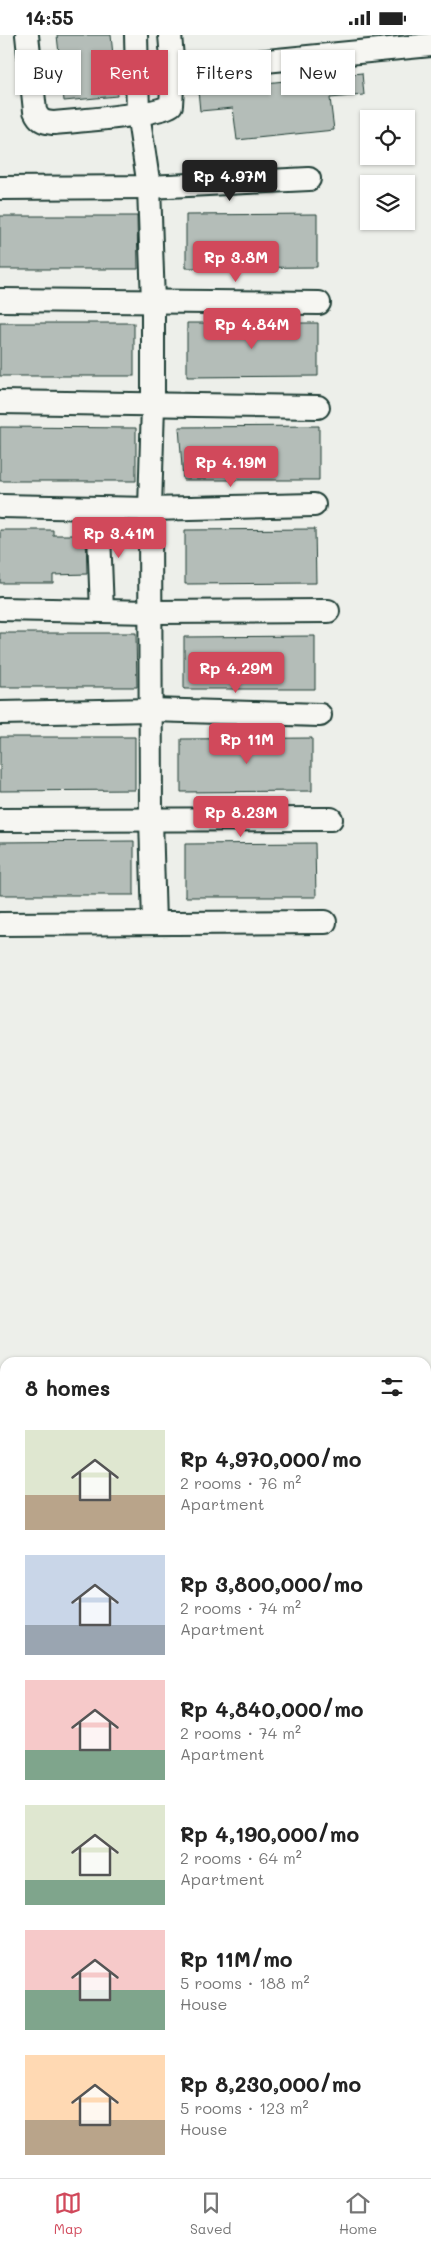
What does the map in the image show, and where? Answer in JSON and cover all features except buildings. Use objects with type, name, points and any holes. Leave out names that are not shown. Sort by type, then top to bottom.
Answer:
[{"type":"street","points":[[27,35],[35,111],[38,118],[44,122],[53,123],[138,113],[167,108],[171,105],[173,70],[170,35]]},
{"type":"street","points":[[136,35],[138,113],[149,187],[153,302],[150,509],[152,612],[151,819],[154,923]]},
{"type":"street","points":[[173,70],[431,45]]},
{"type":"street","points":[[0,188],[149,187],[309,179]]},
{"type":"street","points":[[0,300],[319,303]]},
{"type":"street","points":[[0,402],[318,407]]},
{"type":"street","points":[[0,506],[150,509],[314,505]]},
{"type":"street","points":[[98,508],[102,611]]},
{"type":"street","points":[[0,609],[152,612],[328,611]]},
{"type":"street","points":[[0,713],[151,710],[320,715]]},
{"type":"street","points":[[0,820],[331,819]]},
{"type":"street","points":[[0,924],[325,922]]}]
